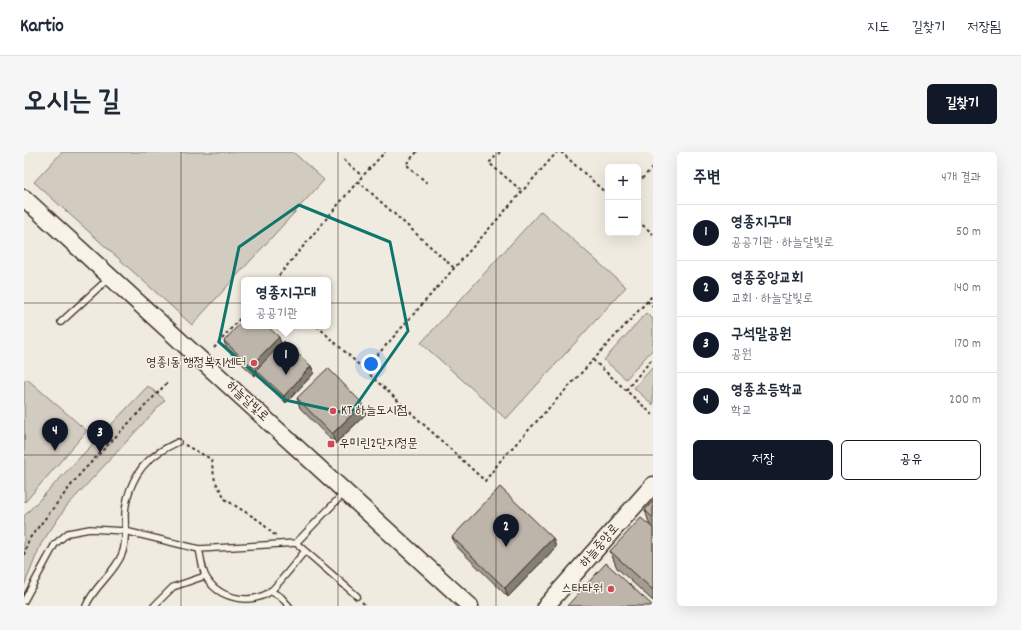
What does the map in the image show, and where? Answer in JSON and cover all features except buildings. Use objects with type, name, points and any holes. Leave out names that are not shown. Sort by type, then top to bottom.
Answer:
[{"type":"street","name":"하늘달빛로","points":[[24,198],[470,606]]},
{"type":"street","name":"하늘중앙로","points":[[546,606],[653,485]]},
{"type":"lane","points":[[61,322],[111,277]]},
{"type":"lane","points":[[86,606],[95,591],[108,578],[123,552],[126,500],[137,474],[153,456],[178,442]]},
{"type":"lane","points":[[24,601],[55,544],[68,533],[90,529],[125,530],[199,549],[296,543],[345,492]]},
{"type":"lane","points":[[296,543],[357,596]]},
{"type":"lane","points":[[199,549],[206,576],[222,593],[235,599],[256,600],[270,591],[305,551]]},
{"type":"lane","points":[[154,606],[173,587],[206,576]]},
{"type":"lane","points":[[270,591],[281,597],[289,606]]},
{"type":"path","points":[[278,277],[384,152]]},
{"type":"path","points":[[417,152],[406,164],[428,184]]},
{"type":"path","points":[[500,152],[489,163],[522,191]]},
{"type":"path","points":[[365,369],[557,152]]},
{"type":"path","points":[[561,152],[605,192]]},
{"type":"path","points":[[344,160],[362,176]]},
{"type":"path","points":[[641,180],[653,167]]},
{"type":"path","points":[[358,181],[454,268]]},
{"type":"path","points":[[641,224],[653,234]]},
{"type":"path","points":[[320,329],[485,481],[501,460],[653,295]]},
{"type":"path","points":[[647,302],[653,307]]},
{"type":"path","points":[[214,348],[241,317]]},
{"type":"path","points":[[626,390],[653,358]]},
{"type":"path","points":[[593,360],[653,415]]},
{"type":"path","points":[[24,555],[29,539],[80,474],[167,383]]},
{"type":"path","points":[[178,442],[198,450],[211,459],[214,481],[226,500],[260,521],[273,534],[296,543]]},
{"type":"highlighted area","points":[[299,205],[390,242],[408,331],[350,414],[285,400],[219,342],[239,247]]},
{"type":"shaded area","points":[[62,152],[293,152],[324,180],[192,325],[34,182]]},
{"type":"shaded area","points":[[541,211],[626,287],[506,419],[421,343]]},
{"type":"shaded area","points":[[646,313],[653,319],[653,349],[626,379],[604,360]]},
{"type":"shaded area","points":[[653,367],[653,405],[634,388]]},
{"type":"shaded area","points":[[27,379],[87,431],[25,502],[24,382]]},
{"type":"shaded area","points":[[148,386],[165,400],[66,507],[41,544],[24,586],[24,516]]},
{"type":"place","name":"영종1동 행정복지센터","points":[[254,363]]},
{"type":"place","name":"영종지구대","points":[[286,375]]},
{"type":"place","name":"KT 하늘도시점","points":[[333,411]]},
{"type":"place","name":"우미린2단지정문","points":[[331,444]]},
{"type":"place","name":"영종초등학교","points":[[55,451]]},
{"type":"place","name":"구석말공원","points":[[100,453]]},
{"type":"place","name":"영종중앙교회","points":[[506,547]]},
{"type":"place","name":"스타타워","points":[[611,589]]}]
